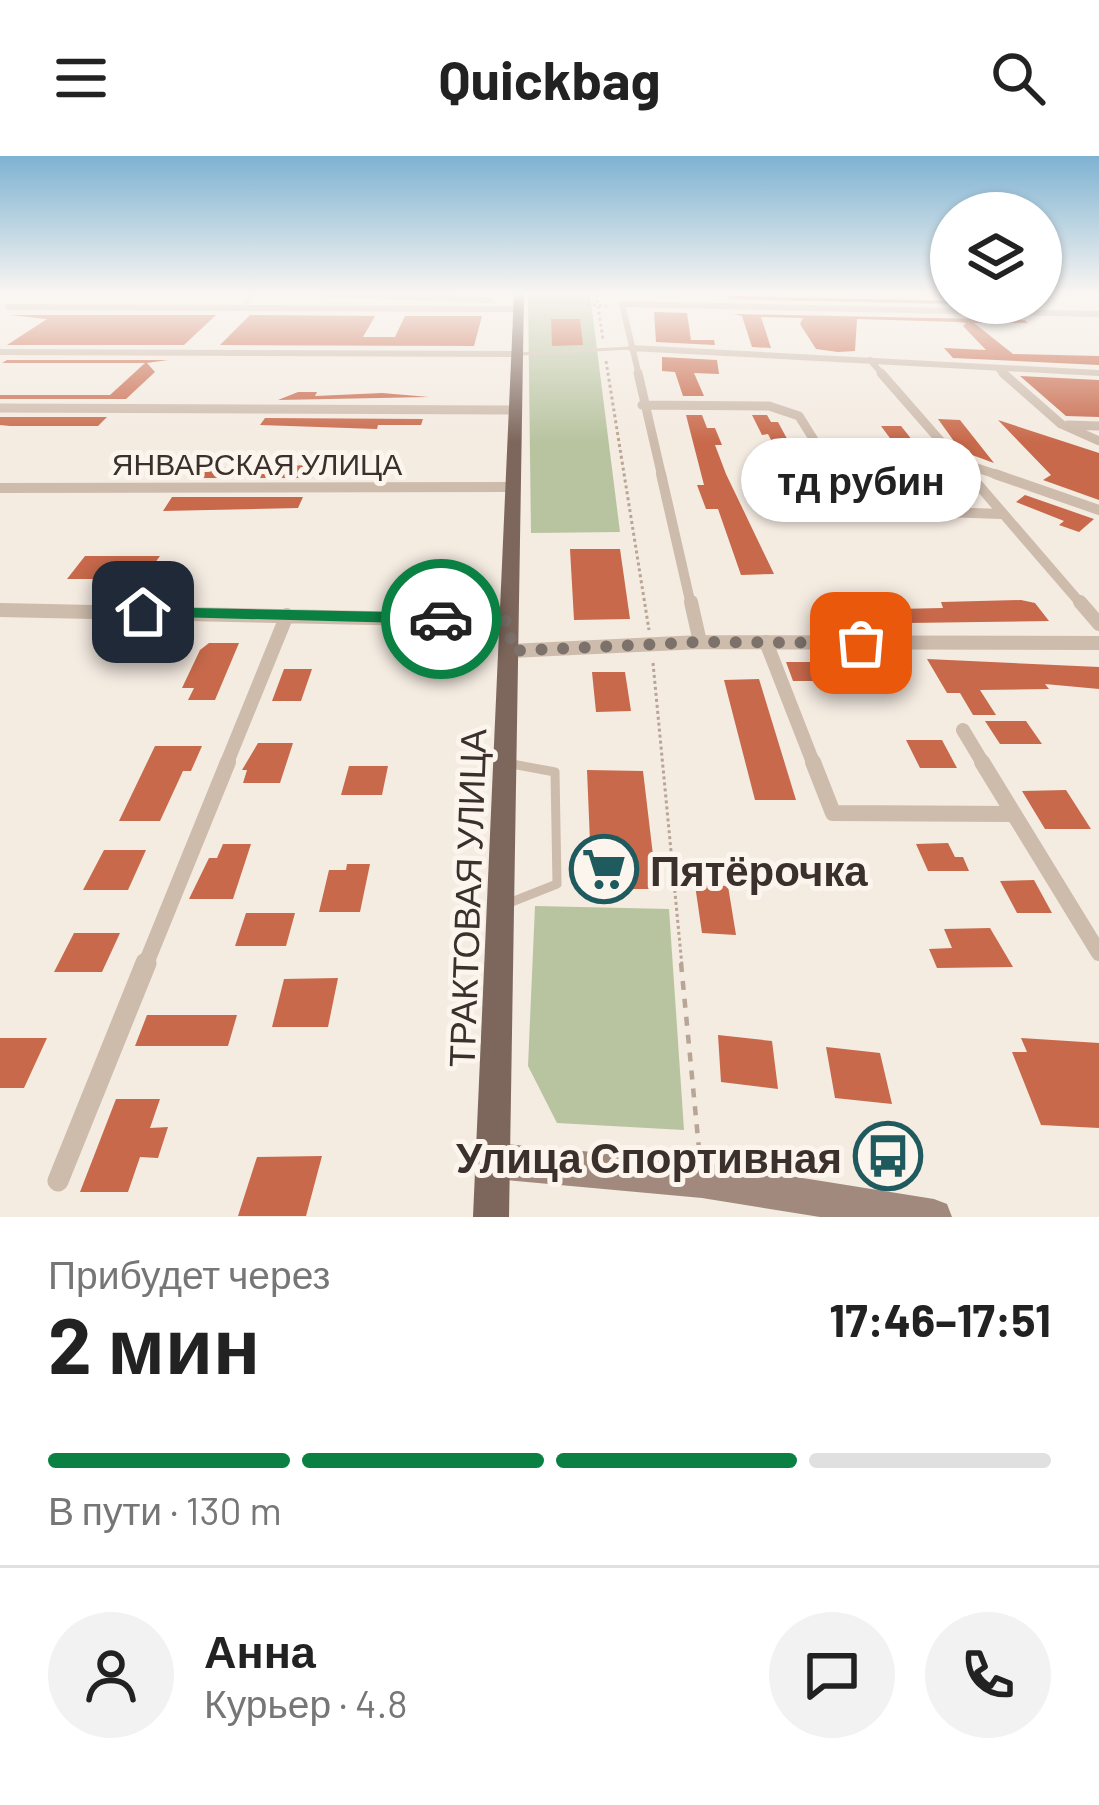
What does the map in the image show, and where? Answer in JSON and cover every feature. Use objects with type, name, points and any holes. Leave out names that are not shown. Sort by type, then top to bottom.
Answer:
[{"type":"main road","name":"ТРАКТОВАЯ УЛИЦА","points":[[491,1217],[518,344]]},
{"type":"street","points":[[630,344],[700,642]]},
{"type":"street","points":[[631,348],[1099,373]]},
{"type":"street","points":[[0,352],[518,354]]},
{"type":"street","points":[[870,360],[1099,624]]},
{"type":"street","points":[[997,368],[1060,424],[1099,440]]},
{"type":"street","points":[[642,405],[769,406],[799,416],[856,509],[1002,514]]},
{"type":"street","points":[[0,408],[516,410]]},
{"type":"street","points":[[1060,424],[1099,426]]},
{"type":"street","points":[[960,462],[1099,510]]},
{"type":"street","name":"ЯНВАРСКАЯ УЛИЦА","points":[[0,488],[514,487]]},
{"type":"street","points":[[0,610],[510,621]]},
{"type":"street","points":[[58,1181],[287,615]]},
{"type":"street","points":[[511,651],[700,642],[1099,644]]},
{"type":"street","points":[[766,642],[833,813],[1013,814]]},
{"type":"street","points":[[964,730],[1099,953]]},
{"type":"street","points":[[493,1161],[702,1180],[934,1217]]},
{"type":"lane","points":[[518,354],[631,348]]},
{"type":"lane","points":[[502,905],[556,884],[555,772],[504,762]]},
{"type":"path","points":[[603,344],[652,645],[702,1180]]},
{"type":"green space","points":[[529,344],[596,344],[620,532],[531,533]]},
{"type":"green space","points":[[535,906],[669,909],[684,1130],[557,1123],[528,1066]]},
{"type":"building","points":[[9,344],[186,344],[184,345]]},
{"type":"building","points":[[221,344],[475,344],[474,346]]},
{"type":"building","points":[[812,344],[855,344],[855,351],[816,349]]},
{"type":"building","points":[[980,344],[1000,344],[1013,354],[1099,356],[1099,365],[953,358],[944,348],[986,350]]},
{"type":"building","points":[[662,357],[717,360],[719,374],[694,373],[704,396],[683,396],[675,372],[662,371]]},
{"type":"building","points":[[168,360],[147,363],[155,372],[126,399],[0,399],[0,395],[110,395],[145,363],[2,363]]},
{"type":"building","points":[[1020,376],[1099,380],[1099,417],[1066,416]]},
{"type":"building","points":[[298,392],[317,392],[315,396],[429,397],[278,400]]},
{"type":"building","points":[[686,415],[702,415],[707,428],[715,428],[722,445],[715,445],[726,474],[774,574],[741,575],[718,509],[706,509],[697,485],[704,485]]},
{"type":"building","points":[[752,415],[767,415],[771,422],[778,422],[814,489],[820,489],[832,509],[779,510],[770,491],[797,490],[768,434],[762,435]]},
{"type":"building","points":[[0,417],[107,417],[98,426],[10,426],[0,425]]},
{"type":"building","points":[[265,418],[423,419],[421,425],[378,425],[377,429],[260,425]]},
{"type":"building","points":[[938,419],[960,420],[994,463],[961,451]]},
{"type":"building","points":[[998,420],[1099,453],[1099,500],[1043,480],[1051,475]]},
{"type":"building","points":[[881,426],[901,426],[953,491],[929,491]]},
{"type":"building","points":[[197,464],[227,468],[310,465],[316,470],[312,478],[187,478]]},
{"type":"building","points":[[1025,495],[1094,519],[1079,532],[1016,502]]},
{"type":"building","points":[[172,497],[303,497],[298,508],[163,511]]},
{"type":"building","points":[[570,549],[620,549],[630,619],[574,620]]},
{"type":"building","points":[[85,556],[160,556],[138,586],[115,587],[121,579],[67,579]]},
{"type":"building","points":[[941,602],[1035,603],[1049,621],[906,623],[897,609],[943,608]]},
{"type":"building","points":[[209,643],[239,643],[215,700],[188,700],[194,688],[182,688],[200,650]]},
{"type":"building","points":[[927,659],[1099,667],[1099,689],[1045,684],[1049,689],[980,690],[996,715],[973,715],[960,693],[947,693]]},
{"type":"building","points":[[786,662],[824,662],[832,681],[793,681]]},
{"type":"building","points":[[284,669],[312,669],[301,701],[272,701]]},
{"type":"building","points":[[592,672],[625,672],[631,711],[596,712]]},
{"type":"building","points":[[759,679],[796,800],[755,800],[724,680]]},
{"type":"building","points":[[985,721],[1026,721],[1042,744],[1000,744]]},
{"type":"building","points":[[906,740],[942,740],[957,768],[920,768]]},
{"type":"building","points":[[258,743],[293,743],[280,783],[243,783],[247,770],[242,770]]},
{"type":"building","points":[[155,746],[202,746],[191,771],[183,771],[160,821],[119,821]]},
{"type":"building","points":[[349,766],[388,766],[382,795],[341,795]]},
{"type":"building","points":[[587,770],[643,771],[657,889],[592,889]]},
{"type":"building","points":[[1066,790],[1091,829],[1045,829],[1022,791]]},
{"type":"building","points":[[948,843],[955,857],[963,857],[969,871],[928,871],[916,844]]},
{"type":"building","points":[[223,844],[251,844],[233,899],[189,899],[209,858],[217,858]]},
{"type":"building","points":[[104,850],[146,850],[128,890],[83,890]]},
{"type":"building","points":[[347,864],[370,864],[360,912],[319,912],[329,870],[346,870]]},
{"type":"building","points":[[1034,880],[1052,913],[1017,913],[1000,881]]},
{"type":"building","points":[[695,885],[728,886],[736,935],[702,933]]},
{"type":"building","points":[[246,913],[295,913],[286,946],[235,946]]},
{"type":"building","points":[[990,928],[1013,967],[937,968],[929,949],[952,948],[944,929]]},
{"type":"building","points":[[74,933],[120,933],[102,972],[54,972]]},
{"type":"building","points":[[338,978],[328,1027],[272,1027],[284,979]]},
{"type":"building","points":[[147,1015],[237,1015],[228,1046],[135,1046]]},
{"type":"building","points":[[718,1035],[772,1041],[778,1089],[721,1082]]},
{"type":"building","points":[[0,1038],[47,1038],[24,1088],[0,1088]]},
{"type":"building","points":[[1021,1038],[1099,1043],[1099,1128],[1041,1125],[1012,1052],[1027,1052]]},
{"type":"building","points":[[826,1047],[880,1053],[892,1104],[835,1098]]},
{"type":"building","points":[[116,1099],[160,1099],[150,1128],[168,1127],[158,1158],[140,1157],[128,1192],[80,1192]]},
{"type":"building","points":[[322,1156],[306,1216],[238,1216],[257,1157]]},
{"type":"way so far","points":[[441,619],[510,621],[511,651],[700,642],[861,643]]},
{"type":"place","name":"тд рубин","points":[[861,643]]},
{"type":"place","name":"Пятёрочка","points":[[604,869]]},
{"type":"place","name":"Улица Спортивная","points":[[888,1156]]},
{"type":"route","points":[[143,612],[441,619]]}]
